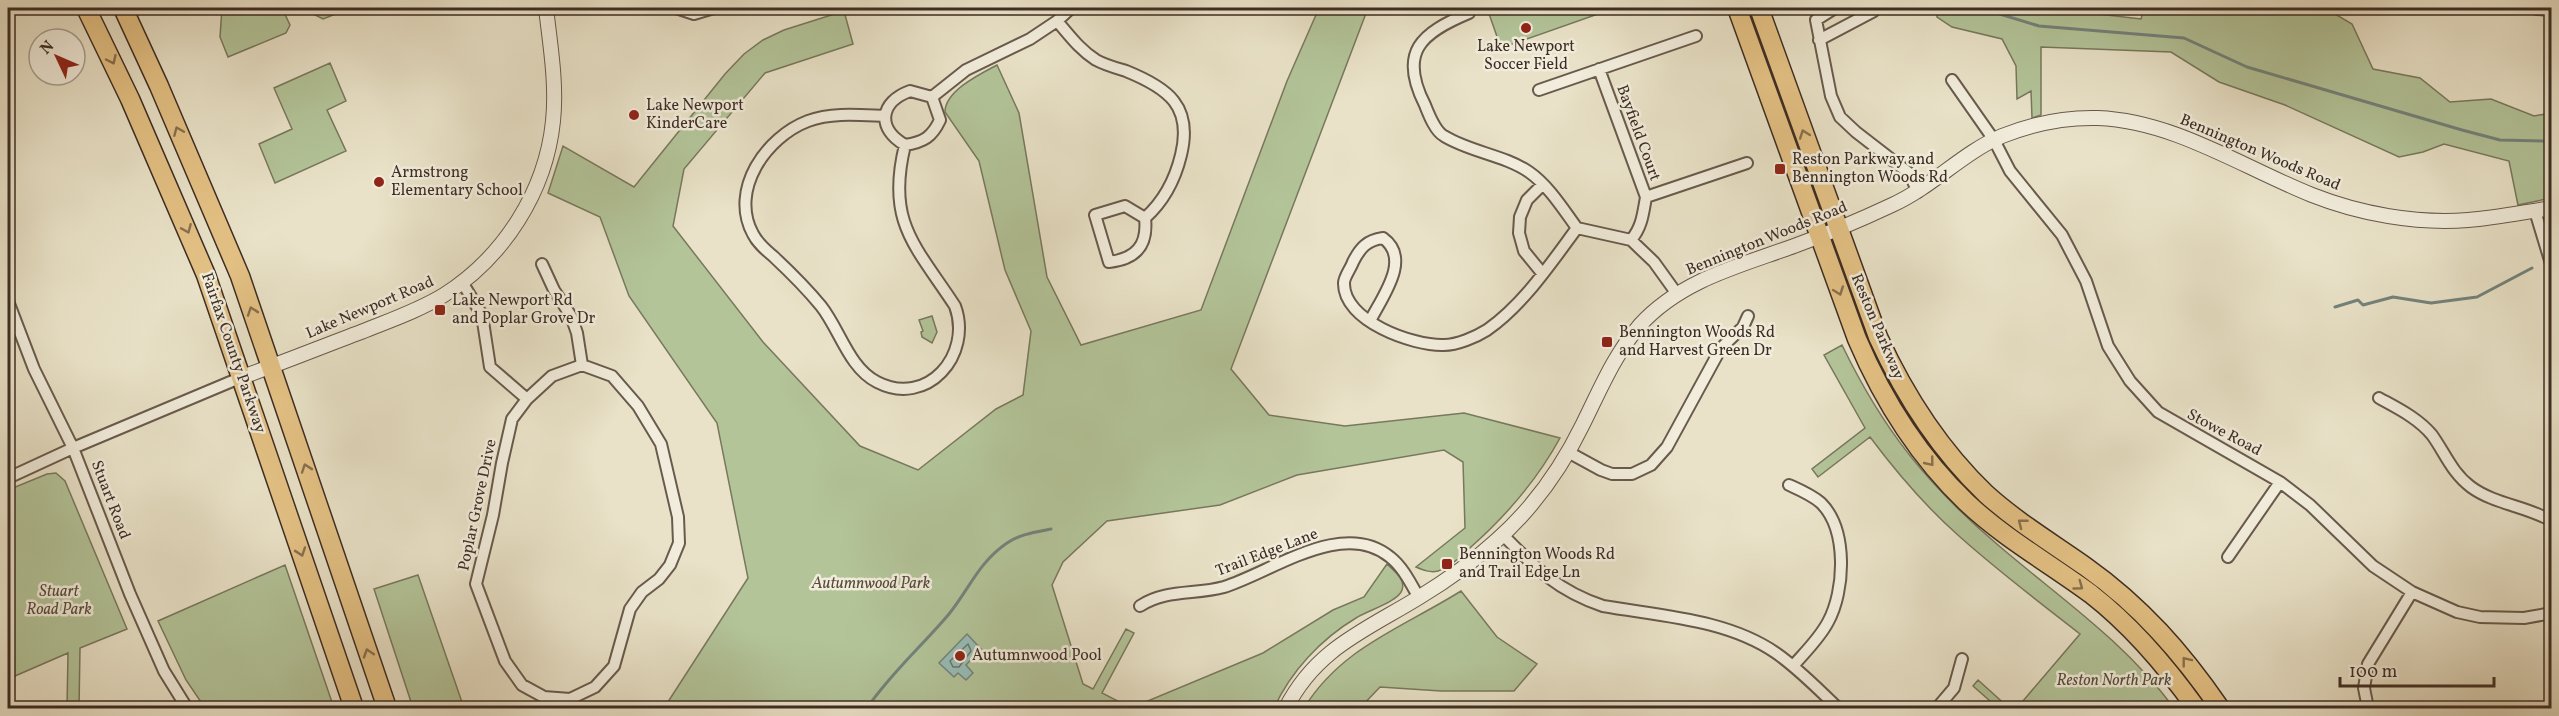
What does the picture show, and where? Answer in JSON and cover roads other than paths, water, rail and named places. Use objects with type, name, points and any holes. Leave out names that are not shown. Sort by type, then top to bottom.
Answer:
[{"type":"main road","name":"Fairfax County Parkway","points":[[86,8],[130,99],[207,275],[354,708]]},
{"type":"main road","name":"Fairfax County Parkway","points":[[123,8],[240,276],[387,708]]},
{"type":"main road","name":"Reston Parkway","points":[[1737,8],[1819,236],[1869,366],[1892,408],[1926,457],[1966,502],[2008,537],[2092,596],[2128,628],[2161,663],[2196,708]]},
{"type":"main road","name":"Reston Parkway","points":[[1759,8],[1878,337],[1922,419],[1952,458],[2006,511],[2086,566],[2139,610],[2177,650],[2220,708]]},
{"type":"street","name":"Lake Newport Road","points":[[8,478],[242,377],[425,306],[462,282],[502,243],[516,224],[528,205],[545,164],[552,129],[555,95],[546,8]]},
{"type":"street","points":[[676,8],[694,15],[714,8]]},
{"type":"street","points":[[932,97],[966,70],[1030,39],[1057,21],[1071,8]]},
{"type":"street","points":[[1835,8],[1816,20],[1831,96],[1840,117],[1909,173],[1918,192]]},
{"type":"street","points":[[1819,40],[1874,11],[1872,8]]},
{"type":"street","points":[[2537,8],[2552,9]]},
{"type":"street","points":[[1469,13],[1427,34],[1419,46],[1413,66],[1417,91],[1442,135],[1528,171],[1543,184],[1577,228],[1631,240],[1654,262],[1677,294]]},
{"type":"street","points":[[1057,21],[1078,46],[1096,60],[1166,90],[1182,116],[1184,139],[1179,161],[1169,189],[1157,207],[1145,218],[1145,238],[1137,251],[1124,260],[1109,262],[1095,215],[1125,206],[1145,218]]},
{"type":"street","name":"Bayfield Court","points":[[1539,90],[1696,36]]},
{"type":"street","name":"Bayfield Court","points":[[1599,69],[1646,197],[1643,219],[1638,232],[1631,240]]},
{"type":"street","name":"Stowe Road","points":[[1952,80],[1994,140],[2010,171],[2053,223],[2076,259],[2108,346],[2135,387],[2170,421],[2257,467],[2280,482],[2310,505],[2373,566],[2412,592],[2457,612],[2480,617],[2524,618],[2552,613]]},
{"type":"street","points":[[910,91],[932,97],[940,120],[931,136],[921,142],[905,145],[891,134],[885,116],[889,105],[898,95],[910,91]]},
{"type":"street","points":[[885,116],[832,116],[808,121],[786,134],[752,171],[746,189],[745,212],[752,233],[763,248],[813,297],[832,320],[850,355],[865,373],[877,382],[903,388],[918,386],[937,377],[948,367],[960,336],[960,319],[955,306],[908,235],[900,212],[899,172],[905,145]]},
{"type":"street","name":"Bennington Woods Road","points":[[1286,708],[1299,686],[1328,654],[1367,626],[1419,598],[1478,557],[1503,535],[1545,486],[1568,452],[1624,345],[1641,324],[1677,294],[1694,283],[1722,271],[1819,236],[1918,192],[1994,140],[2029,126],[2075,118],[2121,120],[2164,130],[2312,195],[2371,213],[2429,220],[2464,220],[2552,208]]},
{"type":"street","points":[[1646,197],[1747,163]]},
{"type":"street","points":[[1542,273],[1524,251],[1519,233],[1520,217],[1527,200],[1543,184]]},
{"type":"street","points":[[2535,211],[2552,267]]},
{"type":"street","points":[[1370,321],[1396,268],[1396,256],[1391,244],[1383,238],[1370,240],[1357,253],[1344,282],[1350,306],[1370,321],[1399,337],[1444,345],[1465,340],[1486,330],[1513,307],[1577,228]]},
{"type":"street","points":[[542,264],[554,290],[571,316],[577,333],[582,365]]},
{"type":"street","points":[[462,282],[482,315],[490,367],[527,399]]},
{"type":"street","name":"Stuart Road","points":[[8,301],[34,369],[73,448],[130,594],[164,671],[187,708]]},
{"type":"street","points":[[1568,452],[1612,474],[1632,474],[1651,465],[1667,447],[1721,348],[1743,327],[1748,316]]},
{"type":"street","name":"Poplar Grove Drive","points":[[582,365],[612,376],[639,406],[661,444],[678,517],[679,543],[670,565],[659,579],[642,592],[630,609],[614,666],[595,687],[570,699],[544,697],[522,685],[505,661],[476,584],[493,515],[512,419],[527,399],[552,376],[582,365]]},
{"type":"street","points":[[2379,398],[2423,426],[2432,435],[2454,471],[2469,486],[2482,494],[2527,509],[2552,521]]},
{"type":"street","points":[[2228,557],[2280,482]]},
{"type":"street","points":[[1789,485],[1808,494],[1826,509],[1835,529],[1842,563],[1840,588],[1829,621],[1821,634],[1793,666]]},
{"type":"street","points":[[1503,535],[1548,579],[1585,600],[1603,606],[1721,628],[1763,645],[1793,666],[1838,708]]},
{"type":"street","name":"Trail Edge Lane","points":[[1140,606],[1161,595],[1202,592],[1224,586],[1324,546],[1345,543],[1366,545],[1390,557],[1401,568],[1419,598]]},
{"type":"street","points":[[2368,708],[2364,688],[2368,664],[2412,592]]},
{"type":"street","points":[[1937,708],[1954,688],[1962,659]]},
{"type":"water","name":"Autumnwood Pool","points":[[967,634],[981,649],[966,665],[973,673],[966,680],[958,673],[954,677],[939,663]]},
{"type":"waterway","points":[[1980,8],[2039,26],[2184,38],[2247,67],[2462,130],[2500,140],[2544,141],[2552,144]]},
{"type":"waterway","points":[[2335,307],[2358,300],[2363,305],[2393,297],[2431,303],[2477,297],[2532,268]]},
{"type":"waterway","points":[[867,708],[896,671],[949,614],[975,576],[997,551],[1017,537],[1051,529]]},
{"type":"place","name":"Lake Newport Soccer Field","points":[[1526,28]]},
{"type":"place","name":"Lake Newport KinderCare","points":[[634,115]]},
{"type":"place","name":"Reston Parkway and Bennington Woods Rd","points":[[1780,169]]},
{"type":"place","name":"Armstrong Elementary School","points":[[379,182]]},
{"type":"place","name":"Lake Newport Rd and Poplar Grove Dr","points":[[440,310]]},
{"type":"place","name":"Bennington Woods Rd and Harvest Green Dr","points":[[1607,342]]},
{"type":"place","name":"Bennington Woods Rd and Trail Edge Ln","points":[[1447,564]]},
{"type":"place","name":"Autumnwood Pool","points":[[960,656]]},
{"type":"park label","name":"Autumnwood Park","points":[[871,584]]},
{"type":"park label","name":"Stuart Road Park","points":[[59,601]]},
{"type":"park label","name":"Reston North Park","points":[[2114,681]]}]
